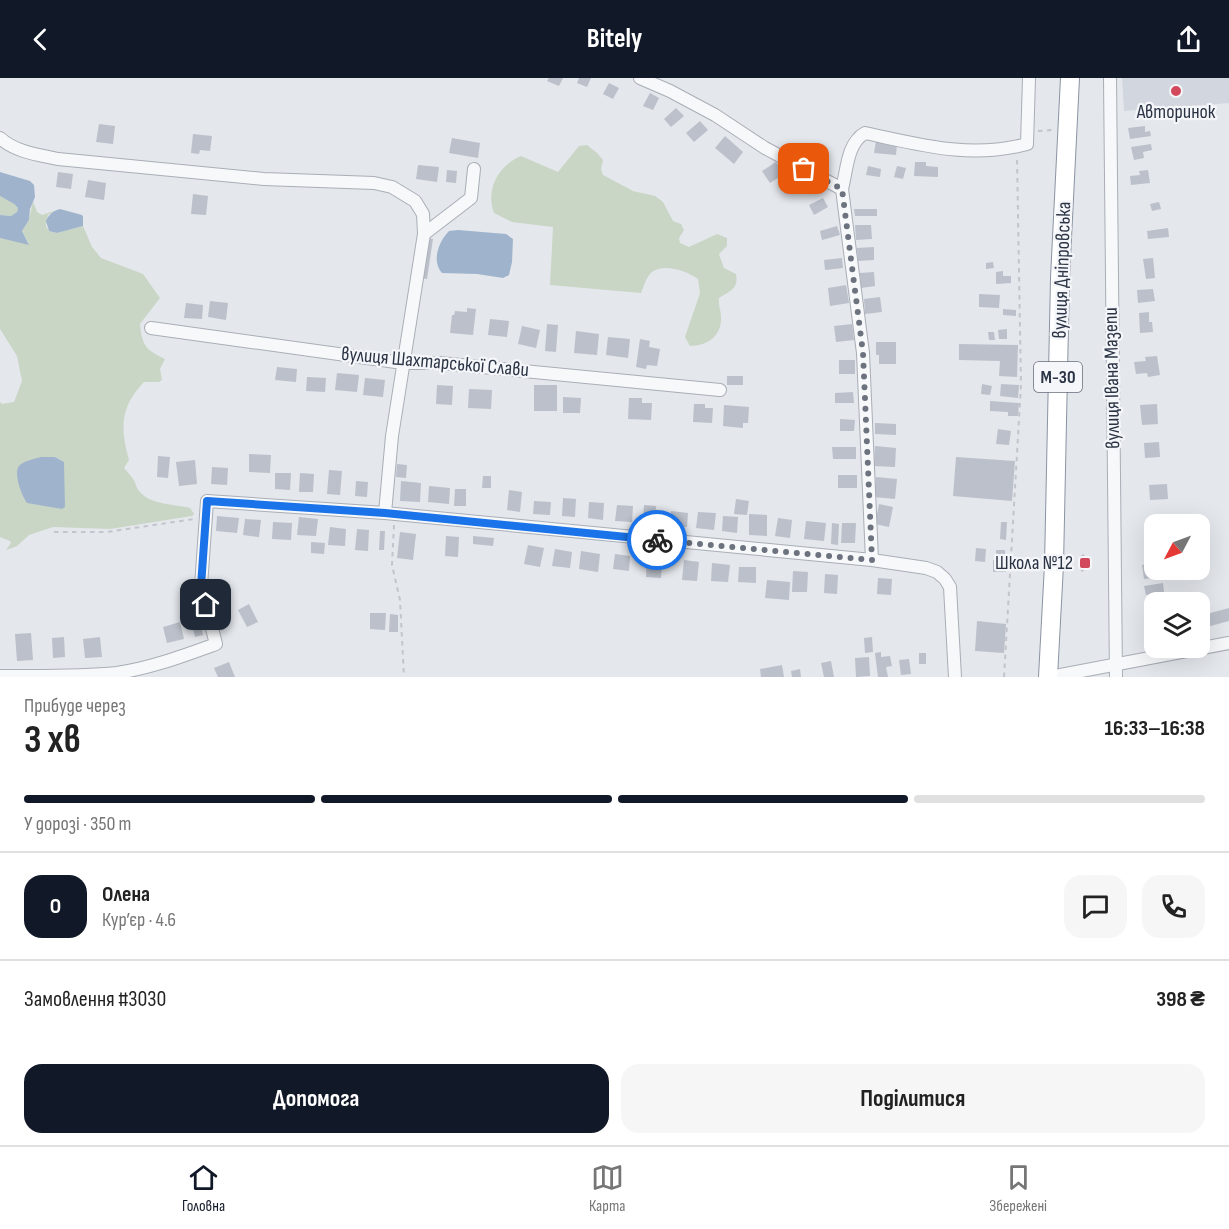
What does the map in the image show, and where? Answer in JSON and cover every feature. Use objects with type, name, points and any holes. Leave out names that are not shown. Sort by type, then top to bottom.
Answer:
[{"type":"highway","name":"вулиця Дніпровська","points":[[1049,677],[1054,565],[1060,278],[1070,78]]},
{"type":"street","points":[[640,78],[715,115],[765,148],[842,189]]},
{"type":"street","points":[[872,560],[863,353],[842,189],[851,150],[857,138],[865,134],[947,150],[1003,151],[1027,144],[1029,78]]},
{"type":"street","name":"вулиця Івана Мазепи","points":[[1110,78],[1115,670]]},
{"type":"street","points":[[0,138],[32,154],[58,159],[253,178],[374,183],[392,187],[405,194],[421,209],[424,234],[392,436],[389,514]]},
{"type":"street","points":[[424,234],[471,198],[474,170]]},
{"type":"street","name":"вулиця Шахтарської Слави","points":[[151,328],[403,363],[440,363],[720,390]]},
{"type":"street","points":[[0,676],[74,676],[118,673],[165,662],[216,644],[201,586],[207,501],[389,514],[872,560],[926,568],[937,572],[950,587],[954,677]]},
{"type":"street","points":[[1049,677],[1115,670],[1229,643]]},
{"type":"path","points":[[1004,677],[1021,385],[1018,147]]},
{"type":"path","points":[[389,514],[392,565],[400,600],[404,677]]},
{"type":"path","points":[[54,532],[107,532],[206,516]]},
{"type":"shaded area","name":"Авторинок","points":[[1122,78],[1229,78],[1229,103],[1124,111]]},
{"type":"green space","points":[[587,145],[603,160],[601,169],[603,175],[633,191],[655,196],[663,202],[673,221],[681,224],[684,230],[679,238],[680,243],[689,247],[717,234],[727,238],[727,246],[719,254],[724,268],[736,274],[737,279],[733,289],[719,298],[721,324],[716,335],[708,342],[690,346],[685,337],[700,293],[698,279],[682,271],[663,268],[657,269],[648,276],[641,293],[550,285],[553,227],[512,222],[494,213],[491,195],[493,187],[506,165],[521,156],[558,172],[579,146]]},
{"type":"green space","points":[[0,196],[14,204],[18,208],[17,212],[11,216],[0,215]]},
{"type":"green space","points":[[33,201],[37,212],[42,215],[54,211],[48,215],[46,226],[49,231],[57,233],[83,226],[92,247],[101,258],[143,274],[160,298],[140,324],[146,346],[153,353],[165,359],[160,369],[162,380],[144,382],[126,409],[123,428],[129,460],[124,468],[145,496],[157,502],[190,508],[194,514],[192,516],[110,529],[53,527],[29,535],[17,546],[6,550],[11,543],[0,537],[0,402],[2,404],[14,402],[22,381],[17,356],[0,329],[0,238],[29,244],[22,231],[29,220]],"holes":[[[55,457],[64,462],[62,509],[29,503],[25,500],[17,470]]]},
{"type":"water","points":[[0,172],[30,181],[34,185],[35,197],[30,209],[29,220],[22,231],[29,245],[0,238],[0,215],[11,216],[17,212],[18,208],[0,196]]},
{"type":"water","points":[[60,209],[82,215],[83,226],[57,233],[49,231],[47,219],[51,213]]},
{"type":"water","points":[[449,231],[506,234],[513,239],[509,275],[503,278],[477,274],[442,273],[437,263],[439,246]]},
{"type":"water","points":[[41,457],[55,457],[64,462],[65,507],[62,509],[27,503],[21,491],[17,469],[26,461]]},
{"type":"building","points":[[549,78],[563,78],[559,86],[547,81]]},
{"type":"building","points":[[579,78],[591,78],[587,87],[577,83]]},
{"type":"building","points":[[609,83],[619,88],[613,99],[603,94]]},
{"type":"building","points":[[650,93],[659,98],[653,110],[643,106]]},
{"type":"building","points":[[676,108],[684,116],[671,127],[664,119]]},
{"type":"building","points":[[700,121],[708,130],[694,142],[686,133]]},
{"type":"building","points":[[99,124],[115,126],[113,144],[96,142]]},
{"type":"building","points":[[1145,126],[1145,132],[1150,131],[1151,136],[1130,139],[1128,128]]},
{"type":"building","points":[[193,134],[212,136],[210,151],[200,150],[199,154],[191,153]]},
{"type":"building","points":[[725,136],[743,152],[734,164],[715,148]]},
{"type":"building","points":[[452,138],[480,143],[478,158],[449,153]]},
{"type":"building","points":[[876,141],[897,144],[896,155],[874,153]]},
{"type":"building","points":[[1151,144],[1152,150],[1143,152],[1144,158],[1134,160],[1131,147]]},
{"type":"building","points":[[776,162],[784,174],[770,183],[762,171]]},
{"type":"building","points":[[915,162],[926,162],[926,166],[938,167],[938,177],[914,176]]},
{"type":"building","points":[[418,165],[439,167],[437,182],[416,179]]},
{"type":"building","points":[[868,166],[881,169],[880,177],[866,175]]},
{"type":"building","points":[[897,166],[906,168],[903,179],[894,177]]},
{"type":"building","points":[[447,170],[457,171],[456,183],[446,182]]},
{"type":"building","points":[[1148,170],[1150,183],[1131,185],[1130,176],[1140,175],[1139,171]]},
{"type":"building","points":[[58,172],[73,174],[71,189],[56,187]]},
{"type":"building","points":[[800,174],[807,186],[794,194],[786,182]]},
{"type":"building","points":[[88,180],[106,183],[104,200],[85,197]]},
{"type":"building","points":[[193,194],[208,196],[206,215],[191,214]]},
{"type":"building","points":[[823,198],[828,207],[814,215],[809,205]]},
{"type":"building","points":[[1159,202],[1161,209],[1152,211],[1150,204]]},
{"type":"building","points":[[854,209],[877,209],[877,216],[855,216]]},
{"type":"building","points":[[855,225],[871,225],[872,239],[856,240]]},
{"type":"building","points":[[837,226],[840,235],[822,240],[820,231]]},
{"type":"building","points":[[1168,228],[1169,237],[1148,239],[1147,231]]},
{"type":"building","points":[[426,238],[433,239],[427,279],[420,278]]},
{"type":"building","points":[[874,247],[874,260],[858,261],[857,248]]},
{"type":"building","points":[[842,258],[843,268],[825,270],[824,260]]},
{"type":"building","points":[[1153,258],[1155,278],[1146,279],[1143,259]]},
{"type":"building","points":[[993,262],[994,268],[986,269],[986,263]]},
{"type":"building","points":[[1003,271],[1003,276],[1011,276],[1011,283],[996,284],[996,272]]},
{"type":"building","points":[[874,272],[875,286],[861,288],[860,273]]},
{"type":"building","points":[[846,285],[849,303],[830,306],[828,288]]},
{"type":"building","points":[[1153,289],[1155,301],[1138,303],[1137,290]]},
{"type":"building","points":[[979,294],[1000,295],[999,308],[979,307]]},
{"type":"building","points":[[880,297],[882,312],[865,314],[864,299]]},
{"type":"building","points":[[210,301],[228,303],[226,320],[208,317]]},
{"type":"building","points":[[186,303],[203,305],[202,319],[184,318]]},
{"type":"building","points":[[467,308],[476,309],[473,335],[450,333],[452,315],[455,311],[467,312]]},
{"type":"building","points":[[1003,309],[1016,310],[1016,316],[1003,315]]},
{"type":"building","points":[[1149,312],[1149,322],[1152,322],[1153,332],[1140,333],[1139,313]]},
{"type":"building","points":[[490,319],[509,321],[507,337],[488,335]]},
{"type":"building","points":[[547,324],[558,325],[556,352],[545,351]]},
{"type":"building","points":[[852,324],[854,340],[836,342],[834,326]]},
{"type":"building","points":[[522,326],[540,330],[536,348],[518,344]]},
{"type":"building","points":[[1007,329],[1007,339],[999,339],[998,330]]},
{"type":"building","points":[[576,331],[599,334],[597,355],[574,353]]},
{"type":"building","points":[[988,332],[994,332],[995,340],[989,340]]},
{"type":"building","points":[[608,337],[630,339],[628,358],[606,355]]},
{"type":"building","points":[[640,339],[650,341],[649,347],[660,349],[657,366],[647,365],[646,369],[636,367]]},
{"type":"building","points":[[876,342],[896,342],[896,364],[879,364]]},
{"type":"building","points":[[959,344],[1018,345],[1017,377],[999,376],[1000,361],[959,360]]},
{"type":"building","points":[[1157,356],[1160,375],[1148,377],[1147,373],[1136,374],[1134,362],[1146,361],[1145,357]]},
{"type":"building","points":[[839,360],[855,360],[855,374],[839,374]]},
{"type":"building","points":[[277,367],[297,369],[296,382],[275,380]]},
{"type":"building","points":[[337,373],[359,375],[357,392],[335,390]]},
{"type":"building","points":[[727,376],[743,376],[743,385],[727,385]]},
{"type":"building","points":[[307,377],[326,378],[325,392],[306,391]]},
{"type":"building","points":[[365,378],[385,380],[383,397],[363,395]]},
{"type":"building","points":[[982,384],[992,386],[990,395],[981,394]]},
{"type":"building","points":[[1001,384],[1019,385],[1018,398],[1000,396]]},
{"type":"building","points":[[437,385],[453,386],[452,405],[436,404]]},
{"type":"building","points":[[534,385],[557,385],[557,411],[534,411]]},
{"type":"building","points":[[469,389],[492,390],[491,409],[468,408]]},
{"type":"building","points":[[853,392],[854,403],[835,403],[835,393]]},
{"type":"building","points":[[563,397],[581,398],[580,413],[563,413]]},
{"type":"building","points":[[629,398],[642,398],[642,403],[652,403],[651,420],[628,419]]},
{"type":"building","points":[[990,401],[1019,403],[1018,416],[1008,416],[1008,412],[990,411]]},
{"type":"building","points":[[694,404],[705,404],[705,408],[713,408],[712,423],[693,422]]},
{"type":"building","points":[[1157,404],[1158,424],[1142,425],[1140,405]]},
{"type":"building","points":[[724,405],[749,407],[748,423],[743,423],[743,428],[723,426]]},
{"type":"building","points":[[840,419],[855,420],[854,431],[840,431]]},
{"type":"building","points":[[875,423],[896,424],[896,435],[875,434]]},
{"type":"building","points":[[998,429],[1011,431],[1009,445],[996,444]]},
{"type":"building","points":[[1159,442],[1160,457],[1145,458],[1144,443]]},
{"type":"building","points":[[875,446],[896,448],[895,467],[874,466]]},
{"type":"building","points":[[832,447],[856,447],[856,459],[833,459]]},
{"type":"building","points":[[249,454],[271,455],[270,473],[249,472]]},
{"type":"building","points":[[158,456],[170,457],[168,478],[157,477]]},
{"type":"building","points":[[956,457],[1015,461],[1012,501],[953,496]]},
{"type":"building","points":[[195,460],[197,484],[179,486],[176,462]]},
{"type":"building","points":[[397,464],[407,465],[406,478],[396,477]]},
{"type":"building","points":[[212,467],[228,468],[227,485],[211,484]]},
{"type":"building","points":[[329,470],[342,471],[340,495],[327,494]]},
{"type":"building","points":[[275,473],[291,473],[290,490],[275,489]]},
{"type":"building","points":[[300,473],[314,474],[313,492],[299,492]]},
{"type":"building","points":[[838,475],[857,475],[857,488],[838,488]]},
{"type":"building","points":[[483,476],[491,476],[491,488],[482,488]]},
{"type":"building","points":[[876,477],[897,479],[895,499],[874,497]]},
{"type":"building","points":[[356,481],[368,482],[367,497],[355,496]]},
{"type":"building","points":[[401,481],[421,483],[420,502],[400,501]]},
{"type":"building","points":[[1167,484],[1168,499],[1150,500],[1149,485]]},
{"type":"building","points":[[429,486],[450,488],[449,504],[428,502]]},
{"type":"building","points":[[455,489],[466,489],[466,506],[454,506]]},
{"type":"building","points":[[509,490],[522,492],[520,512],[507,510]]},
{"type":"building","points":[[563,498],[576,499],[575,517],[562,516]]},
{"type":"building","points":[[736,499],[749,501],[747,515],[734,514]]},
{"type":"building","points":[[534,501],[551,502],[550,515],[533,514]]},
{"type":"building","points":[[589,502],[604,503],[603,520],[588,518]]},
{"type":"building","points":[[879,504],[893,507],[889,527],[875,524]]},
{"type":"building","points":[[617,505],[633,506],[632,522],[615,521]]},
{"type":"building","points":[[644,505],[656,506],[655,524],[643,523]]},
{"type":"building","points":[[671,511],[688,513],[687,527],[669,526]]},
{"type":"building","points":[[698,512],[716,513],[714,530],[696,528]]},
{"type":"building","points":[[749,514],[767,515],[767,536],[749,535]]},
{"type":"building","points":[[217,516],[239,518],[237,533],[216,531]]},
{"type":"building","points":[[723,516],[738,517],[737,533],[722,531]]},
{"type":"building","points":[[299,517],[318,519],[316,536],[297,535]]},
{"type":"building","points":[[778,518],[792,520],[790,538],[775,536]]},
{"type":"building","points":[[245,519],[261,520],[259,537],[243,535]]},
{"type":"building","points":[[806,521],[826,523],[824,541],[804,539]]},
{"type":"building","points":[[273,522],[292,523],[291,540],[272,539]]},
{"type":"building","points":[[1001,522],[1007,522],[1006,540],[1000,539]]},
{"type":"building","points":[[832,523],[839,524],[838,545],[831,544]]},
{"type":"building","points":[[842,523],[856,523],[855,543],[841,543]]},
{"type":"building","points":[[330,527],[346,529],[345,546],[328,545]]},
{"type":"building","points":[[357,529],[369,530],[368,551],[355,550]]},
{"type":"building","points":[[380,531],[385,531],[384,550],[379,550]]},
{"type":"building","points":[[400,532],[416,534],[413,560],[397,558]]},
{"type":"building","points":[[446,536],[459,537],[458,557],[445,556]]},
{"type":"building","points":[[473,536],[494,538],[493,546],[473,544]]},
{"type":"building","points":[[311,542],[325,543],[324,554],[311,553]]},
{"type":"building","points":[[528,545],[544,548],[540,567],[524,564]]},
{"type":"building","points":[[976,548],[986,549],[985,562],[975,561]]},
{"type":"building","points":[[555,549],[572,552],[570,568],[552,566]]},
{"type":"building","points":[[996,550],[1005,550],[1006,572],[993,572]]},
{"type":"building","points":[[581,551],[600,554],[598,572],[579,569]]},
{"type":"building","points":[[615,554],[630,556],[629,571],[613,569]]},
{"type":"building","points":[[1083,554],[1092,564],[1082,572],[1078,567],[1083,563],[1079,558]]},
{"type":"building","points":[[647,557],[658,558],[658,564],[662,564],[661,578],[646,577]]},
{"type":"building","points":[[684,560],[699,562],[697,581],[682,580]]},
{"type":"building","points":[[712,563],[730,565],[728,582],[711,581]]},
{"type":"building","points":[[739,567],[756,567],[756,583],[738,582]]},
{"type":"building","points":[[793,571],[808,572],[807,592],[792,592]]},
{"type":"building","points":[[825,574],[838,575],[837,594],[824,593]]},
{"type":"building","points":[[878,578],[892,579],[891,595],[877,594]]},
{"type":"building","points":[[767,580],[790,582],[789,600],[765,598]]},
{"type":"building","points":[[1163,583],[1164,592],[1145,592],[1144,586]]},
{"type":"building","points":[[249,604],[258,622],[247,627],[238,610]]},
{"type":"building","points":[[1229,608],[1229,621],[1210,626],[1210,613]]},
{"type":"building","points":[[370,613],[386,613],[385,630],[370,629]]},
{"type":"building","points":[[390,614],[398,615],[398,632],[389,632]]},
{"type":"building","points":[[198,615],[203,635],[195,637],[190,617]]},
{"type":"building","points":[[977,621],[1006,624],[1004,653],[975,651]]},
{"type":"building","points":[[180,622],[184,639],[167,643],[163,627]]},
{"type":"building","points":[[31,633],[33,660],[17,661],[15,634]]},
{"type":"building","points":[[64,637],[65,657],[53,658],[52,638]]},
{"type":"building","points":[[100,637],[102,657],[85,658],[83,639]]},
{"type":"building","points":[[872,637],[873,652],[865,653],[864,638]]},
{"type":"building","points":[[881,652],[881,657],[890,656],[892,666],[886,667],[888,677],[878,677],[875,653]]},
{"type":"building","points":[[919,653],[926,653],[926,664],[919,664]]},
{"type":"building","points":[[869,657],[870,676],[856,677],[855,658]]},
{"type":"building","points":[[909,659],[911,674],[901,675],[899,660]]},
{"type":"building","points":[[831,661],[834,677],[824,677],[821,663]]},
{"type":"building","points":[[229,662],[235,677],[218,677],[214,668]]},
{"type":"building","points":[[782,665],[784,677],[761,677],[760,669]]},
{"type":"building","points":[[800,669],[801,677],[792,677],[791,671]]},
{"type":"way so far","points":[[657,540],[872,560],[863,353],[842,189],[804,169]]},
{"type":"place","name":"Авторинок","points":[[1176,91]]},
{"type":"place","name":"Школа №12","points":[[1085,563]]},
{"type":"route","points":[[206,605],[201,586],[207,501],[385,513],[657,540]]}]
